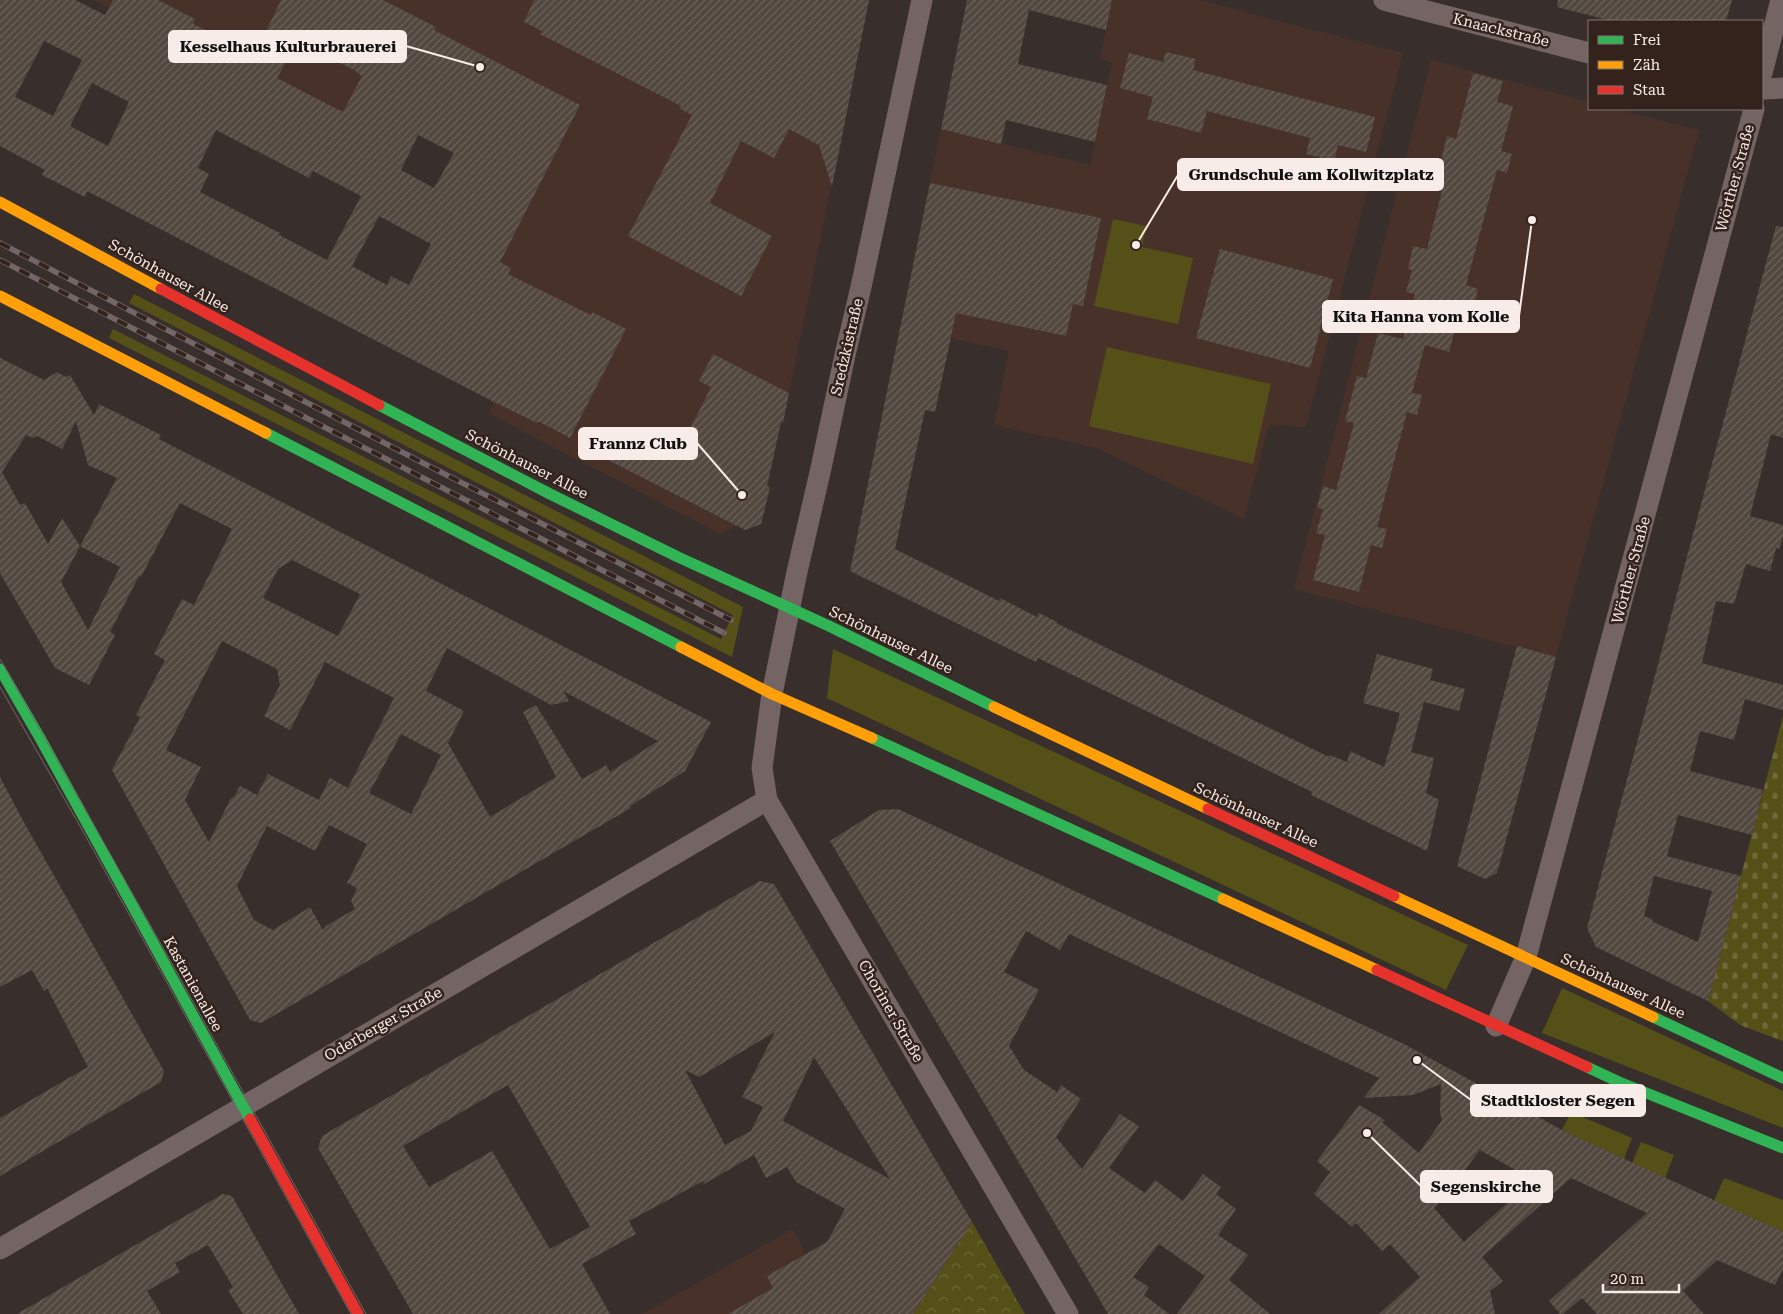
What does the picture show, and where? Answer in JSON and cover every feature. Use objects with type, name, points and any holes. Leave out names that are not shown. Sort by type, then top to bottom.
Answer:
[{"type":"main road","name":"Schönhauser Allee","points":[[0,202],[289,358],[550,494],[678,557],[829,626],[1059,739],[1783,1078]]},
{"type":"main road","points":[[0,296],[772,694],[921,760],[1619,1082],[1783,1148]]},
{"type":"main road","name":"Kastanienallee","points":[[0,669],[358,1314]]},
{"type":"street","name":"Sredzkistraße","points":[[772,694],[922,0]]},
{"type":"street","name":"Knaackstraße","points":[[1384,0],[1588,53]]},
{"type":"street","points":[[1763,69],[1781,0]]},
{"type":"street","points":[[1763,89],[1783,88]]},
{"type":"street","name":"Wörther Straße","points":[[1496,1026],[1526,957],[1754,110]]},
{"type":"street","name":"Choriner Straße","points":[[772,694],[762,768],[768,800],[1068,1314]]},
{"type":"street","name":"Oderberger Straße","points":[[0,1249],[768,800]]},
{"type":"shaded area","points":[[93,0],[869,0],[783,423],[781,423],[768,486],[770,487],[764,514],[758,517],[762,524],[744,530],[740,524],[720,534],[488,413],[494,402],[409,285],[465,178],[445,168],[453,153],[350,99],[343,112],[293,86],[292,88]]},
{"type":"shaded area","points":[[1112,0],[1199,0],[1403,53],[1306,427],[1269,425],[1244,519],[1096,448],[994,425],[1009,351],[900,327],[941,129],[1090,165],[1112,63],[1100,59]]},
{"type":"shaded area","points":[[1431,60],[1588,102],[1588,110],[1621,110],[1699,130],[1556,657],[1294,589]]},
{"type":"shaded area","points":[[793,1229],[838,1314],[642,1314]]},
{"type":"green space","points":[[1113,219],[1146,226],[1142,247],[1193,258],[1178,324],[1094,306]]},
{"type":"green space","points":[[134,294],[743,607],[732,657],[109,338],[113,329],[721,639],[733,615],[129,303]]},
{"type":"green space","points":[[1107,347],[1271,384],[1253,464],[1089,426]]},
{"type":"green space","points":[[833,649],[1468,945],[1446,990],[827,698]]},
{"type":"green space","points":[[1783,716],[1783,1041],[1740,1025],[1708,1001]]},
{"type":"green space","points":[[1562,988],[1783,1091],[1783,1128],[1542,1033]]},
{"type":"green space","points":[[1571,1112],[1632,1138],[1624,1159],[1562,1130]]},
{"type":"green space","points":[[1641,1142],[1674,1155],[1665,1178],[1632,1163]]},
{"type":"green space","points":[[1724,1178],[1783,1200],[1783,1232],[1714,1201]]},
{"type":"green space","points":[[972,1222],[1025,1314],[913,1314]]},
{"type":"building","points":[[0,0],[75,0],[105,15],[113,0],[158,0],[195,19],[193,24],[255,54],[281,0],[383,0],[436,27],[434,30],[580,105],[500,262],[511,268],[508,274],[591,315],[592,312],[626,329],[570,438],[538,421],[537,423],[494,402],[87,191],[85,197],[42,175],[45,170],[0,146]],"holes":[[[298,40],[335,58],[334,60],[362,76],[343,112],[277,78]],[[44,41],[82,60],[53,116],[15,97]],[[92,83],[129,102],[108,146],[70,126]],[[216,130],[309,178],[313,171],[361,196],[327,260],[279,235],[280,233],[200,192],[209,174],[198,168]],[[418,135],[454,153],[434,188],[401,170]],[[379,216],[431,244],[409,285],[391,276],[387,285],[352,266]]]},
{"type":"building","points":[[534,0],[869,0],[832,187],[819,145],[789,129],[774,158],[741,141],[710,203],[772,236],[741,296],[628,236],[692,115],[680,109],[681,106],[540,34],[542,31],[524,22]]},
{"type":"building","points":[[967,0],[1112,0],[1106,30],[1029,10],[1018,64],[1107,85],[1095,142],[1006,120],[1001,144],[941,129]]},
{"type":"building","points":[[1558,0],[1732,0],[1726,20],[1608,20],[1557,7]]},
{"type":"building","points":[[1166,52],[1196,59],[1193,70],[1375,117],[1366,152],[1338,145],[1334,161],[1306,154],[1310,138],[1207,111],[1201,133],[1147,119],[1153,97],[1120,88],[1129,53],[1163,62]]},
{"type":"building","points":[[1473,73],[1503,81],[1497,102],[1513,106],[1501,151],[1512,154],[1507,173],[1497,170],[1466,285],[1478,289],[1473,308],[1462,305],[1449,352],[1425,345],[1412,393],[1422,395],[1417,415],[1407,412],[1377,527],[1387,529],[1382,548],[1371,545],[1359,592],[1313,580],[1325,535],[1316,533],[1323,509],[1317,508],[1323,486],[1336,490],[1354,423],[1345,421],[1357,376],[1366,378],[1378,333],[1403,339],[1415,294],[1406,292],[1412,270],[1408,269],[1413,246],[1427,249],[1444,183],[1436,181],[1447,136],[1456,139]]},
{"type":"building","points":[[930,183],[1101,218],[1083,306],[1073,304],[1066,336],[956,313],[935,412],[925,410],[895,549],[999,601],[1000,598],[1037,617],[1039,613],[1329,757],[1330,755],[1347,762],[1350,751],[1384,767],[1400,713],[1363,703],[1377,654],[1433,669],[1430,680],[1465,689],[1459,711],[1424,702],[1411,752],[1434,758],[1426,793],[1439,800],[1427,851],[1311,795],[1312,792],[1038,658],[1036,662],[850,571]]},
{"type":"building","points":[[1776,226],[1783,227],[1783,438],[1771,434],[1750,516],[1783,525],[1783,536],[1779,549],[1776,548],[1770,571],[1746,564],[1734,604],[1716,601],[1702,663],[1783,685],[1783,710],[1745,699],[1734,740],[1700,731],[1690,771],[1763,790],[1752,835],[1678,815],[1667,856],[1741,876],[1708,1001],[1596,947],[1587,928]],"holes":[[[1654,876],[1712,891],[1698,942],[1653,922],[1652,919],[1644,916]]]},
{"type":"building","points":[[1220,249],[1333,279],[1310,368],[1196,338]]},
{"type":"building","points":[[713,354],[789,393],[767,486],[770,487],[761,524],[745,530],[604,458],[616,434],[650,451],[663,427],[685,439],[711,387],[699,381]]},
{"type":"building","points":[[0,358],[44,380],[57,372],[66,377],[70,375],[94,415],[99,404],[161,435],[159,439],[711,722],[685,771],[630,806],[631,808],[261,1023],[250,1020],[112,770],[140,717],[136,715],[165,660],[154,654],[182,599],[194,605],[232,529],[180,503],[110,632],[115,635],[89,685],[55,668],[0,573]],"holes":[[[76,421],[88,465],[117,478],[80,546],[62,518],[48,544],[25,503],[20,505],[2,472],[26,435],[33,438],[37,436],[62,449]],[[80,546],[120,567],[88,630],[61,582]],[[292,560],[360,594],[338,636],[263,598],[278,569]],[[222,641],[277,669],[280,685],[264,716],[290,730],[325,662],[394,698],[348,788],[330,778],[319,800],[268,774],[257,795],[240,786],[234,797],[231,798],[209,842],[185,800],[201,767],[166,750]],[[447,648],[551,705],[569,701],[563,691],[658,741],[610,772],[606,765],[582,779],[536,705],[523,712],[556,777],[490,817],[448,743],[464,711],[426,691]],[[401,734],[441,755],[411,814],[369,793]],[[329,825],[367,844],[347,883],[357,888],[351,901],[355,909],[326,926],[323,930],[310,907],[273,930],[254,920],[237,886],[267,826],[315,851]]]},
{"type":"building","points":[[1517,646],[1556,657],[1497,873],[1485,879],[1457,866]]},
{"type":"building","points":[[0,777],[164,1071],[161,1082],[0,1176],[0,1118],[88,1067],[47,988],[44,991],[32,970],[0,987]]},
{"type":"building","points":[[898,809],[1404,1044],[1562,1130],[1783,1232],[1783,1269],[1775,1285],[1717,1260],[1683,1291],[1704,1314],[1597,1314],[1582,1298],[1563,1314],[1560,1314],[1549,1301],[1647,1213],[1571,1178],[1482,1257],[1503,1281],[1490,1291],[1495,1314],[1379,1314],[1420,1277],[1390,1244],[1382,1251],[1356,1223],[1352,1227],[1314,1194],[1330,1172],[1317,1161],[1359,1105],[1385,1120],[1382,1122],[1419,1153],[1442,1120],[1440,1113],[1441,1084],[1413,1095],[1364,1098],[1379,1078],[1069,934],[1060,950],[1026,931],[1004,972],[1039,990],[1009,1046],[1024,1070],[1057,1092],[1061,1085],[1081,1099],[1056,1137],[1082,1169],[1120,1114],[1139,1126],[1109,1168],[1145,1193],[1155,1180],[1183,1201],[1203,1174],[1221,1187],[1216,1194],[1236,1209],[1218,1235],[1248,1255],[1229,1280],[1270,1314],[1177,1314],[1205,1276],[1159,1244],[1133,1277],[1149,1287],[1144,1295],[1169,1314],[1108,1314],[830,841],[879,810]],"holes":[[[1480,1150],[1533,1180],[1464,1242],[1434,1208],[1448,1195],[1447,1193]]]},
{"type":"building","points":[[760,881],[774,884],[972,1222],[913,1314],[728,1314],[773,1288],[767,1276],[827,1242],[845,1209],[796,1182],[787,1167],[766,1178],[754,1155],[704,1184],[703,1181],[629,1221],[636,1234],[582,1264],[610,1314],[413,1314],[318,1148],[322,1136]],"holes":[[[775,1032],[742,1097],[763,1107],[751,1131],[725,1145],[685,1070],[699,1077]],[[814,1057],[890,1179],[783,1121]],[[508,1085],[590,1227],[550,1249],[492,1151],[429,1187],[403,1146]]]},
{"type":"building","points":[[223,1194],[232,1196],[299,1314],[243,1314],[228,1290],[233,1287],[208,1245],[175,1263],[180,1272],[147,1291],[161,1314],[17,1314]]},
{"type":"tram line","points":[[0,659],[366,1314]]},
{"type":"tram line","points":[[0,687],[80,826],[351,1314]]},
{"type":"railway","points":[[0,243],[423,463],[731,620]]},
{"type":"railway","points":[[0,260],[724,633]]},
{"type":"traffic: fast","points":[[379,405],[550,494],[678,557],[829,626],[994,707]]},
{"type":"traffic: fast","points":[[266,433],[681,647]]},
{"type":"traffic: fast","points":[[0,669],[250,1119]]},
{"type":"traffic: fast","points":[[872,738],[1223,899]]},
{"type":"traffic: fast","points":[[1653,1017],[1783,1078]]},
{"type":"traffic: fast","points":[[1587,1067],[1619,1082],[1783,1148]]},
{"type":"traffic: slow","points":[[0,202],[161,289]]},
{"type":"traffic: slow","points":[[0,296],[266,433]]},
{"type":"traffic: slow","points":[[681,647],[772,694],[872,738]]},
{"type":"traffic: slow","points":[[994,707],[1208,809]]},
{"type":"traffic: slow","points":[[1394,896],[1653,1017]]},
{"type":"traffic: slow","points":[[1223,899],[1377,970]]},
{"type":"traffic: jam","points":[[161,289],[379,405]]},
{"type":"traffic: jam","points":[[1208,809],[1394,896]]},
{"type":"traffic: jam","points":[[1377,970],[1587,1067]]},
{"type":"traffic: jam","points":[[250,1119],[358,1314]]},
{"type":"place","name":"Kesselhaus Kulturbrauerei","points":[[480,67]]},
{"type":"place","name":"Kita Hanna vom Kolle","points":[[1532,220]]},
{"type":"place","name":"Grundschule am Kollwitzplatz","points":[[1136,245]]},
{"type":"place","name":"Frannz Club","points":[[742,495]]},
{"type":"place","name":"Stadtkloster Segen","points":[[1417,1060]]},
{"type":"place","name":"Segenskirche","points":[[1367,1133]]}]
